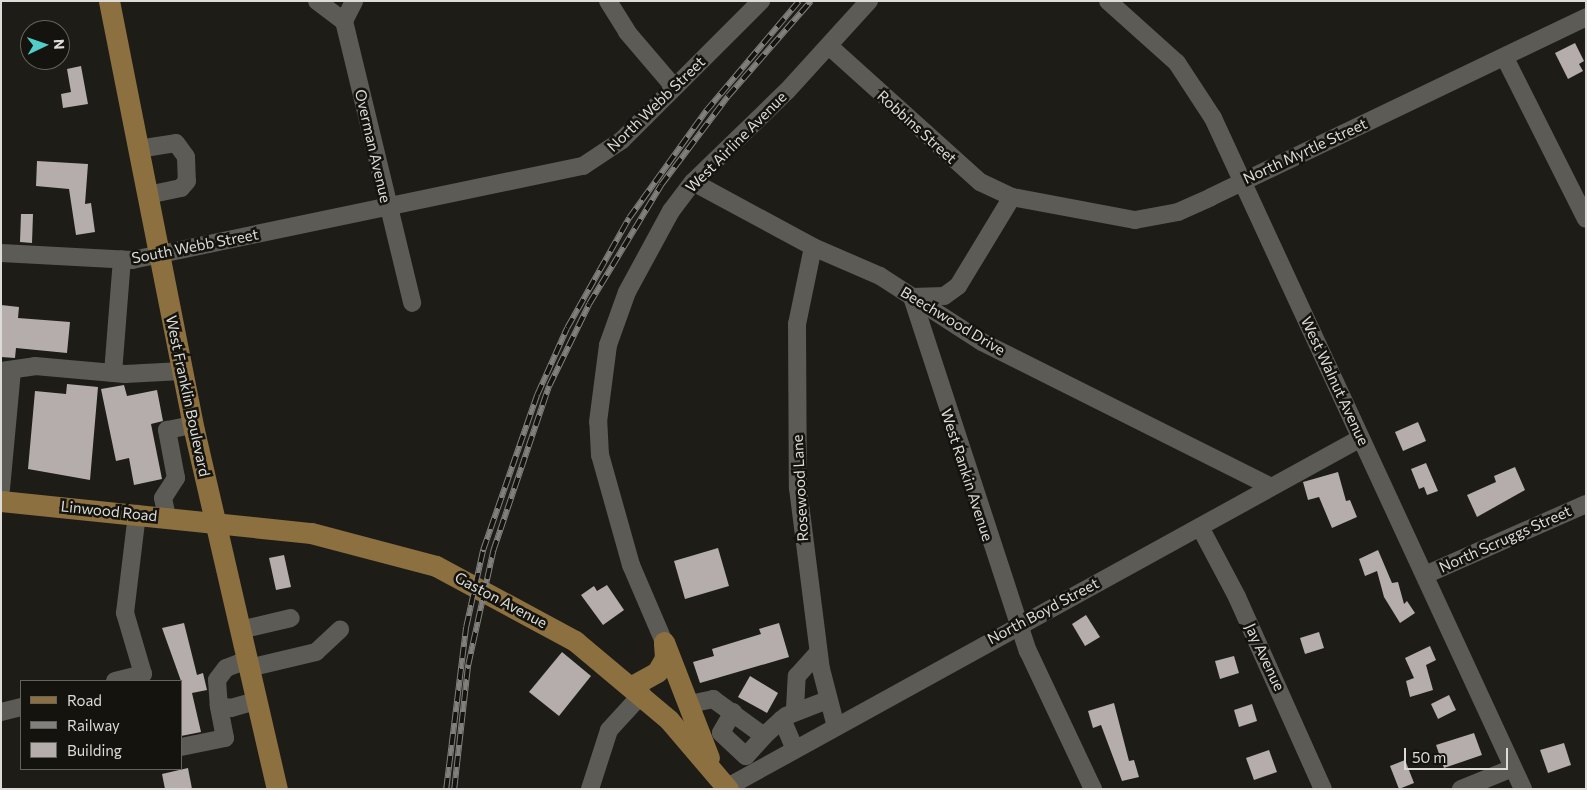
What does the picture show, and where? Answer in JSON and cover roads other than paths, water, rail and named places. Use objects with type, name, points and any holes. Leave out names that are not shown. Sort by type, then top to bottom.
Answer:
[{"type":"main road","name":"West Franklin Boulevard","points":[[109,1],[193,425],[277,789]]},
{"type":"main road","name":"Linwood Road","points":[[1,501],[216,522]]},
{"type":"main road","name":"Gaston Avenue","points":[[216,522],[327,536],[413,558],[527,611],[575,641],[637,690],[659,710],[723,784]]},
{"type":"main road","points":[[664,642],[690,704],[705,749],[723,784]]},
{"type":"main road","points":[[637,690],[657,672],[665,658],[664,642]]},
{"type":"main road","points":[[659,710],[675,684],[675,668]]},
{"type":"street","points":[[317,1],[344,20],[354,1]]},
{"type":"street","points":[[608,1],[627,32],[674,87]]},
{"type":"street","name":"North Webb Street","points":[[387,207],[583,166],[622,140],[761,1]]},
{"type":"street","name":"West Airline Avenue","points":[[664,642],[613,510],[598,422],[608,345],[627,292],[671,211],[694,182],[828,46],[869,1]]},
{"type":"street","name":"West Walnut Avenue","points":[[1112,3],[1192,82],[1241,181],[1523,789]]},
{"type":"street","name":"North Myrtle Street","points":[[1012,197],[1136,220],[1178,212],[1505,58],[1586,17]]},
{"type":"street","name":"Overman Avenue","points":[[344,20],[387,207],[412,303]]},
{"type":"street","name":"Robbins Street","points":[[828,46],[950,158],[980,182],[1012,197]]},
{"type":"street","points":[[1505,58],[1586,219]]},
{"type":"street","points":[[138,149],[176,143],[186,157],[187,181],[181,188],[148,195]]},
{"type":"street","name":"Beechwood Drive","points":[[694,182],[813,247],[846,257],[982,342],[1268,485]]},
{"type":"street","points":[[912,297],[944,296],[958,286],[1012,197]]},
{"type":"street","name":"South Webb Street","points":[[1,254],[122,260],[160,255],[387,207]]},
{"type":"street","name":"Rosewood Lane","points":[[813,247],[797,324],[795,368],[798,488],[818,652],[827,700],[836,727]]},
{"type":"street","points":[[114,373],[122,260]]},
{"type":"street","name":"West Rankin Avenue","points":[[912,297],[1019,624],[1093,789]]},
{"type":"street","points":[[1,489],[7,371],[35,366],[114,373],[182,371]]},
{"type":"street","points":[[167,517],[163,498],[176,478],[167,430],[193,425]]},
{"type":"street","name":"North Boyd Street","points":[[723,784],[752,763],[796,749],[1019,624],[1200,527],[1268,485],[1361,438]]},
{"type":"street","name":"North Scruggs Street","points":[[1425,575],[1586,504]]},
{"type":"street","points":[[122,680],[139,678],[143,674],[125,613],[137,514]]},
{"type":"street","name":"Jay Avenue","points":[[1200,527],[1241,606],[1323,789]]},
{"type":"street","points":[[240,630],[292,618]]},
{"type":"street","points":[[182,748],[226,738],[218,706],[217,680],[226,668],[316,652],[340,630]]},
{"type":"street","points":[[796,749],[789,714],[797,676],[818,652]]},
{"type":"street","points":[[590,789],[609,730],[637,690]]},
{"type":"street","points":[[690,704],[713,699],[764,736]]},
{"type":"street","points":[[722,733],[752,763],[764,736],[789,714],[827,700]]},
{"type":"street","points":[[218,706],[231,708],[256,701]]},
{"type":"street","points":[[1,712],[20,707]]},
{"type":"street","points":[[705,749],[722,733],[733,712]]},
{"type":"street","points":[[1461,789],[1513,768]]},
{"type":"railway","points":[[446,789],[466,627],[483,550],[537,395],[567,328],[629,218],[706,111],[799,1]]},
{"type":"railway","points":[[454,789],[468,665],[493,551],[549,386],[589,304],[661,185],[728,96],[811,1]]}]
